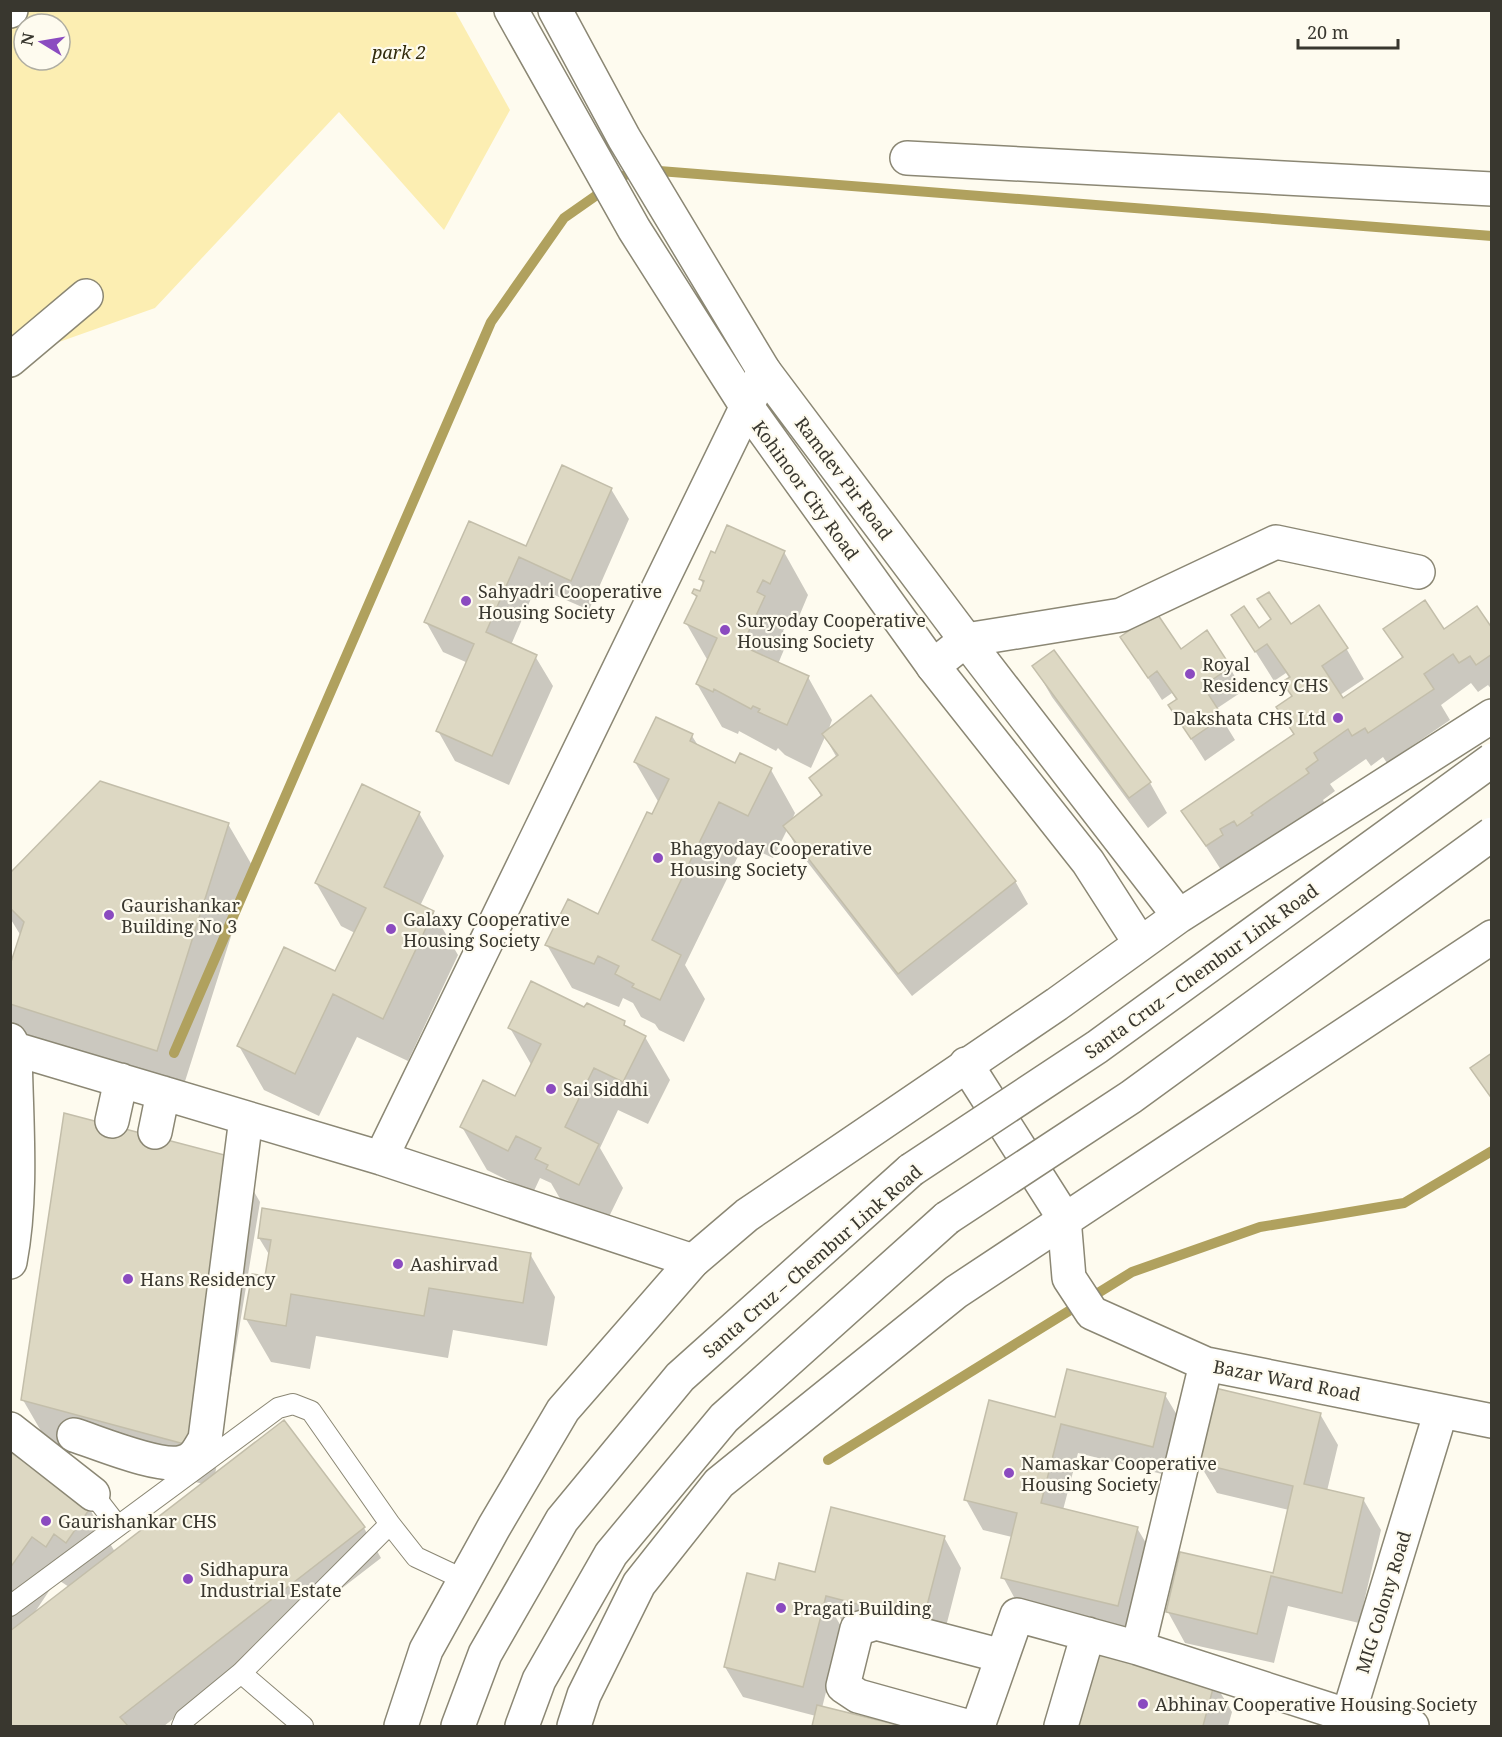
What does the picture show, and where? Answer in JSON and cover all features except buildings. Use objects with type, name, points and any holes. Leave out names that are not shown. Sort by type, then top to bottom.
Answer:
[{"type":"main road","name":"Kohinoor City Road","points":[[511,10],[634,229],[747,407],[933,666],[1088,862],[1140,943]]},
{"type":"main road","name":"Ramdev Pir Road","points":[[555,10],[624,138],[764,371],[966,640],[1179,916]]},
{"type":"main road","points":[[907,158],[1491,189]]},
{"type":"main road","points":[[634,229],[666,208]]},
{"type":"main road","points":[[10,360],[86,296]]},
{"type":"main road","points":[[381,1158],[764,371]]},
{"type":"main road","points":[[933,666],[966,640],[1120,615],[1276,542],[1418,572]]},
{"type":"main road","points":[[401,1726],[426,1650],[563,1410],[693,1262],[747,1215],[1057,1004],[1179,916],[1491,716]]},
{"type":"main road","name":"Santa Cruz – Chembur Link Road","points":[[458,1726],[485,1654],[562,1520],[680,1377],[911,1170],[1097,1047],[1491,760]]},
{"type":"main road","points":[[522,1726],[539,1680],[611,1554],[723,1418],[947,1218],[1131,1097],[1491,834]]},
{"type":"main road","points":[[574,1726],[584,1695],[639,1584],[719,1483],[956,1292],[1064,1218],[1491,937]]},
{"type":"main road","points":[[10,1262],[15,1237],[13,1045],[163,1093],[381,1158],[693,1262]]},
{"type":"main road","points":[[966,1064],[1064,1218]]},
{"type":"main road","points":[[112,1121],[121,1080]]},
{"type":"main road","points":[[155,1132],[163,1093]]},
{"type":"main road","points":[[220,1150],[237,1115]]},
{"type":"main road","points":[[82,1485],[86,1439],[165,1464],[184,1462],[196,1455],[205,1439],[237,1115]]},
{"type":"main road","name":"Bazar Ward Road","points":[[1064,1218],[1069,1278],[1092,1313],[1206,1364],[1491,1421]]},
{"type":"main road","points":[[1138,1648],[1206,1364]]},
{"type":"main road","name":"MIG Colony Road","points":[[1347,1721],[1441,1411]]},
{"type":"main road","points":[[10,1429],[82,1485]]},
{"type":"main road","points":[[978,1726],[1017,1615],[1138,1648],[1347,1721],[1412,1726]]},
{"type":"main road","points":[[966,1726],[858,1696],[843,1686],[857,1629],[876,1623],[1002,1656]]},
{"type":"main road","points":[[1061,1726],[1088,1634]]},
{"type":"lane","points":[[10,1606],[278,1408],[293,1404],[311,1411],[390,1524],[416,1557],[465,1580]]},
{"type":"lane","points":[[82,1485],[117,1525]]},
{"type":"lane","points":[[182,1726],[185,1719],[241,1673],[390,1524]]},
{"type":"lane","points":[[241,1673],[303,1726]]},
{"type":"green space","name":"park 2","points":[[13,10],[455,11],[510,110],[444,230],[339,112],[155,308],[11,359],[11,12]]},
{"type":"waterway","points":[[174,1053],[491,322],[564,218],[634,169],[1492,236]]},
{"type":"waterway","points":[[828,1460],[1132,1272],[1260,1227],[1404,1203],[1492,1151]]},
{"type":"place","name":"Sahyadri Cooperative Housing Society","points":[[466,601]]},
{"type":"place","name":"Suryoday Cooperative Housing Society","points":[[725,630]]},
{"type":"place","name":"Royal Residency CHS","points":[[1190,674]]},
{"type":"place","name":"Dakshata CHS Ltd","points":[[1338,718]]},
{"type":"place","name":"Bhagyoday Cooperative Housing Society","points":[[658,858]]},
{"type":"place","name":"Gaurishankar Building No 3","points":[[109,915]]},
{"type":"place","name":"Galaxy Cooperative Housing Society","points":[[391,929]]},
{"type":"place","name":"Sai Siddhi","points":[[551,1089]]},
{"type":"place","name":"Aashirvad","points":[[398,1264]]},
{"type":"place","name":"Hans Residency","points":[[128,1279]]},
{"type":"place","name":"Namaskar Cooperative Housing Society","points":[[1009,1473]]},
{"type":"place","name":"Gaurishankar CHS","points":[[46,1521]]},
{"type":"place","name":"Sidhapura Industrial Estate","points":[[188,1579]]},
{"type":"place","name":"Pragati Building","points":[[781,1608]]},
{"type":"place","name":"Abhinav Cooperative Housing Society","points":[[1143,1704]]}]
